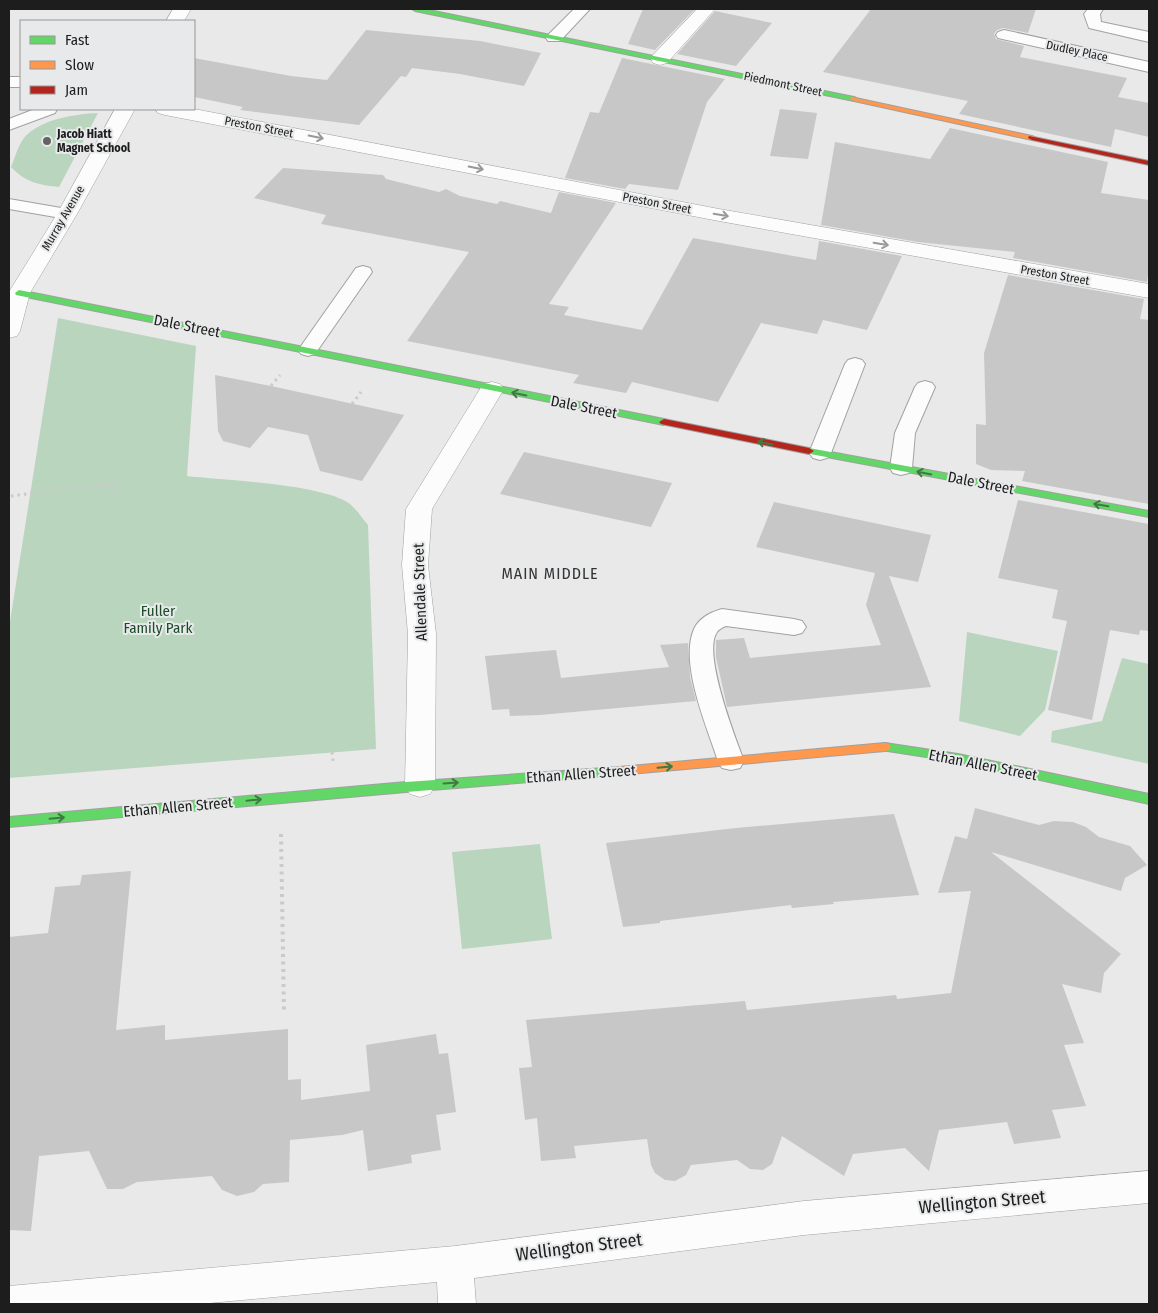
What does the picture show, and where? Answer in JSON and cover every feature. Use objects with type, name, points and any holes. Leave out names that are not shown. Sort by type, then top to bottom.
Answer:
[{"type":"street","points":[[176,20],[182,9]]},
{"type":"street","name":"Piedmont Street","points":[[415,9],[1149,163]]},
{"type":"street","points":[[660,59],[706,9]]},
{"type":"street","name":"Murray Avenue","points":[[9,330],[19,293],[67,214],[124,110]]},
{"type":"street","name":"Preston Street","points":[[170,110],[719,215],[1149,291]]},
{"type":"street","name":"Dale Street","points":[[19,293],[308,350],[492,389],[820,453],[1149,514]]},
{"type":"street","name":"Allendale Street","points":[[420,786],[422,634],[416,565],[419,509],[492,389]]},
{"type":"street","name":"Ethan Allen Street","points":[[9,822],[887,747],[958,758],[1149,799]]},
{"type":"street","name":"Wellington Street","points":[[9,1304],[455,1263],[804,1218],[1149,1186]]},
{"type":"street","points":[[455,1263],[457,1304]]},
{"type":"lane","points":[[554,38],[582,9]]},
{"type":"lane","points":[[1096,9],[1092,14],[1094,25],[1149,37]]},
{"type":"lane","name":"Dudley Place","points":[[1004,35],[1149,67]]},
{"type":"lane","points":[[9,125],[46,110]]},
{"type":"lane","points":[[9,204],[67,214]]},
{"type":"lane","points":[[308,350],[363,272]]},
{"type":"lane","points":[[820,453],[855,364]]},
{"type":"lane","points":[[901,468],[905,433],[925,388]]},
{"type":"lane","points":[[731,761],[704,677],[702,646],[706,628],[722,617],[794,627]]},
{"type":"path","points":[[12,496],[84,486],[118,486],[114,501]]},
{"type":"path","points":[[332,752],[333,761]]},
{"type":"path","points":[[281,834],[284,1013]]},
{"type":"green space","points":[[98,113],[59,187],[33,182],[11,167],[24,138],[39,126],[69,116]]},
{"type":"green space","name":"Fuller Family Park","points":[[58,318],[196,346],[187,476],[296,487],[337,497],[350,504],[368,525],[376,749],[9,778],[9,628]]},
{"type":"green space","points":[[967,632],[1058,651],[1045,710],[1020,736],[959,721]]},
{"type":"green space","points":[[1122,658],[1149,664],[1149,764],[1051,742],[1052,731],[1102,721]]},
{"type":"green space","points":[[540,844],[552,939],[462,949],[452,852]]},
{"type":"building","points":[[643,9],[695,9],[655,50],[628,44]]},
{"type":"building","points":[[871,9],[1036,9],[1028,33],[1003,28],[997,30],[994,34],[996,39],[1024,46],[1020,57],[1127,78],[1118,97],[1149,103],[1149,137],[1115,129],[1111,147],[959,114],[968,101],[823,72]]},
{"type":"building","points":[[715,11],[772,23],[736,66],[677,54]]},
{"type":"building","points":[[366,30],[480,41],[541,53],[524,86],[460,74],[412,68],[406,77],[401,76],[359,125],[240,110],[243,107],[195,97],[195,58],[291,76],[327,80]]},
{"type":"building","points":[[622,58],[725,79],[707,102],[678,190],[629,184],[625,189],[565,178],[590,112],[599,113]]},
{"type":"building","points":[[780,109],[817,113],[808,159],[770,156]]},
{"type":"building","points":[[950,128],[1108,162],[1101,193],[1149,200],[1149,268],[1147,282],[1013,258],[1015,252],[918,242],[821,225],[835,142],[930,159]]},
{"type":"building","points":[[283,168],[383,175],[386,179],[439,192],[446,189],[460,196],[497,204],[500,201],[551,213],[559,192],[616,203],[549,304],[569,307],[564,315],[642,330],[693,238],[816,260],[819,241],[902,256],[867,330],[823,320],[817,334],[761,323],[718,402],[632,382],[626,393],[573,383],[579,375],[407,341],[469,252],[321,224],[326,215],[254,198]]},
{"type":"building","points":[[1008,275],[1144,299],[1140,319],[1149,320],[1149,504],[1022,481],[1025,471],[991,470],[976,464],[976,424],[986,425],[984,353]]},
{"type":"building","points":[[215,375],[404,415],[362,481],[320,471],[308,435],[268,427],[250,448],[223,441],[218,431]]},
{"type":"building","points":[[524,452],[672,483],[651,527],[500,494]]},
{"type":"building","points":[[1018,500],[1149,524],[1149,631],[1140,630],[1139,635],[1110,630],[1092,720],[1048,710],[1067,621],[1052,618],[1058,590],[998,578]]},
{"type":"building","points":[[774,502],[931,535],[918,582],[889,576],[931,687],[727,707],[716,657],[716,640],[744,638],[750,658],[881,645],[866,605],[875,573],[756,547]]},
{"type":"building","points":[[688,643],[690,677],[696,701],[540,715],[510,716],[509,709],[492,710],[485,656],[556,650],[561,678],[669,667],[660,645]]},
{"type":"building","points":[[975,808],[1039,825],[1054,821],[1073,822],[1086,827],[1099,837],[1130,846],[1147,865],[1125,878],[1121,891],[991,852],[1121,954],[1104,973],[1101,993],[1062,984],[1084,1043],[1064,1045],[1086,1106],[1052,1110],[1061,1138],[1014,1144],[1007,1122],[939,1130],[929,1171],[905,1148],[853,1154],[844,1176],[782,1136],[772,1164],[763,1170],[750,1169],[737,1160],[691,1165],[686,1175],[675,1181],[665,1180],[655,1173],[651,1165],[647,1139],[574,1146],[576,1158],[541,1161],[537,1118],[525,1120],[519,1068],[532,1067],[526,1020],[745,1001],[747,1010],[896,995],[897,999],[951,993],[971,891],[938,893],[955,836],[967,839]]},
{"type":"building","points":[[894,814],[919,895],[833,902],[834,904],[792,908],[791,905],[623,927],[606,843],[736,828]]},
{"type":"building","points":[[131,871],[116,1030],[165,1025],[165,1040],[288,1029],[288,1080],[301,1079],[301,1100],[370,1091],[366,1045],[436,1034],[439,1054],[448,1053],[456,1112],[436,1115],[441,1150],[411,1155],[412,1163],[368,1171],[363,1130],[342,1135],[290,1140],[289,1182],[263,1184],[254,1192],[237,1196],[222,1190],[212,1176],[137,1182],[123,1189],[107,1189],[89,1151],[39,1156],[31,1231],[9,1230],[9,937],[48,933],[55,887],[80,885],[82,875]]},
{"type":"traffic: fast","points":[[415,9],[854,99]]},
{"type":"traffic: fast","points":[[19,293],[664,422]]},
{"type":"traffic: fast","points":[[809,451],[1149,514]]},
{"type":"traffic: fast","points":[[885,747],[958,758],[1149,799]]},
{"type":"traffic: fast","points":[[9,822],[406,787],[619,771]]},
{"type":"traffic: slow","points":[[854,99],[1032,138]]},
{"type":"traffic: slow","points":[[619,771],[885,747]]},
{"type":"traffic: jam","points":[[1032,138],[1149,163]]},
{"type":"traffic: jam","points":[[664,422],[809,451]]},
{"type":"place","name":"Jacob Hiatt Magnet School","points":[[47,141]]},
{"type":"district","name":"MAIN MIDDLE","points":[[550,573]]}]
